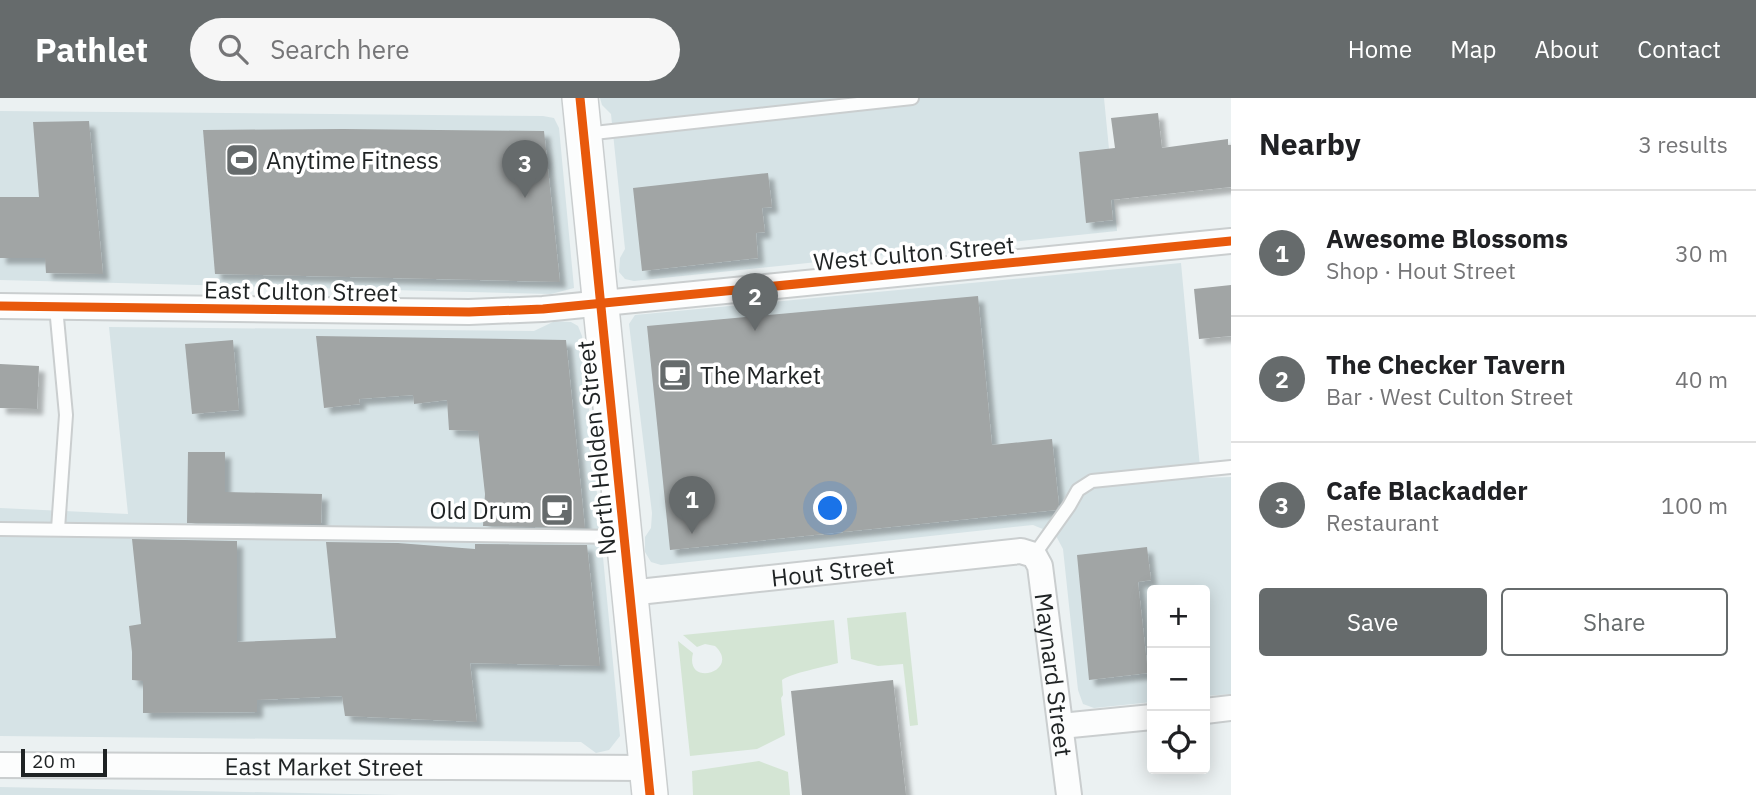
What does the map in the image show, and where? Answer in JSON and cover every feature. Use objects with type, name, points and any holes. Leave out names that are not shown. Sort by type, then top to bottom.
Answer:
[{"type":"main road","name":"North Holden Street","points":[[579,98],[649,782]]},
{"type":"street","name":"West Culton Street","points":[[601,302],[1231,241]]},
{"type":"street","name":"East Culton Street","points":[[0,306],[469,312],[543,309],[601,302]]},
{"type":"street","name":"Hout Street","points":[[629,593],[1021,551],[1034,555]]},
{"type":"street","name":"Maynard Street","points":[[1034,555],[1040,566],[1069,795]]},
{"type":"street","points":[[1210,710],[1231,708]]},
{"type":"street","points":[[1061,726],[1147,717]]},
{"type":"street","name":"East Market Street","points":[[0,765],[649,782]]},
{"type":"lane","points":[[583,134],[912,98]]},
{"type":"lane","points":[[57,307],[66,415],[58,529]]},
{"type":"lane","points":[[1034,555],[1078,490],[1091,481],[1231,467]]},
{"type":"lane","points":[[0,529],[624,537]]},
{"type":"shaded area","points":[[600,98],[1104,98],[1117,231],[634,281],[625,279],[619,272],[620,258],[625,249],[611,114],[602,105]]},
{"type":"shaded area","points":[[0,111],[554,118],[559,128],[574,288],[551,294],[0,280]]},
{"type":"shaded area","points":[[1181,263],[1201,478],[1231,477],[1231,694],[1210,696],[1210,585],[1147,585],[1147,703],[1094,708],[1083,704],[1078,690],[1063,549],[1055,534],[1033,525],[661,565],[651,562],[645,552],[645,537],[651,528],[652,513],[629,324],[635,315]]},
{"type":"shaded area","points":[[555,321],[571,322],[578,326],[582,336],[620,736],[609,750],[596,753],[581,742],[0,736],[0,508],[128,514],[109,327],[534,331]]},
{"type":"shaded area","points":[[0,787],[399,795],[0,795]]},
{"type":"green space","points":[[906,612],[918,725],[910,726],[903,664],[878,666],[851,659],[847,618]]},
{"type":"green space","points":[[834,620],[838,663],[782,680],[785,735],[757,749],[690,756],[678,641],[693,653],[692,664],[696,671],[711,672],[718,669],[722,663],[721,655],[715,646],[705,644],[697,647],[683,635]]},
{"type":"green space","points":[[759,761],[788,772],[790,795],[693,795],[692,771]]},
{"type":"building","points":[[1158,113],[1162,148],[1228,139],[1228,145],[1231,145],[1231,187],[1111,200],[1113,220],[1086,223],[1079,152],[1115,148],[1111,118]]},
{"type":"building","points":[[89,121],[103,274],[46,273],[45,258],[0,258],[0,197],[39,197],[33,122]]},
{"type":"building","points":[[203,130],[544,131],[560,282],[215,274]]},
{"type":"building","points":[[768,173],[772,207],[762,208],[765,232],[756,233],[758,258],[642,271],[633,188]]},
{"type":"building","points":[[1231,285],[1231,336],[1199,339],[1194,289]]},
{"type":"building","points":[[978,296],[992,445],[1052,439],[1059,505],[1056,510],[670,550],[647,326]]},
{"type":"building","points":[[316,336],[566,340],[585,528],[483,526],[485,494],[478,431],[449,430],[447,400],[414,404],[413,395],[359,399],[360,404],[324,408]]},
{"type":"building","points":[[233,340],[239,410],[192,414],[185,344]]},
{"type":"building","points":[[0,364],[39,366],[37,409],[0,408]]},
{"type":"building","points":[[188,452],[225,452],[225,492],[322,494],[321,524],[187,523]]},
{"type":"building","points":[[132,539],[237,541],[237,642],[336,638],[326,542],[398,543],[475,549],[475,544],[587,545],[600,666],[470,663],[477,722],[345,716],[342,696],[257,700],[257,712],[143,713],[143,681],[132,680],[129,626],[141,624]]},
{"type":"building","points":[[1147,547],[1151,580],[1138,582],[1147,673],[1089,680],[1077,555]]},
{"type":"building","points":[[893,680],[906,795],[802,795],[791,691]]},
{"type":"cycle path","points":[[580,98],[650,795]]},
{"type":"cycle path","points":[[0,306],[469,312],[543,309],[1231,241]]},
{"type":"place","name":"Anytime Fitness","points":[[242,160]]},
{"type":"place","name":"Cafe Blackadder","points":[[525,198]]},
{"type":"place","name":"The Checker Tavern","points":[[755,331]]},
{"type":"place","name":"The Market","points":[[675,375]]},
{"type":"place","name":"Old Drum","points":[[557,510]]},
{"type":"place","name":"Awesome Blossoms","points":[[692,534]]}]
